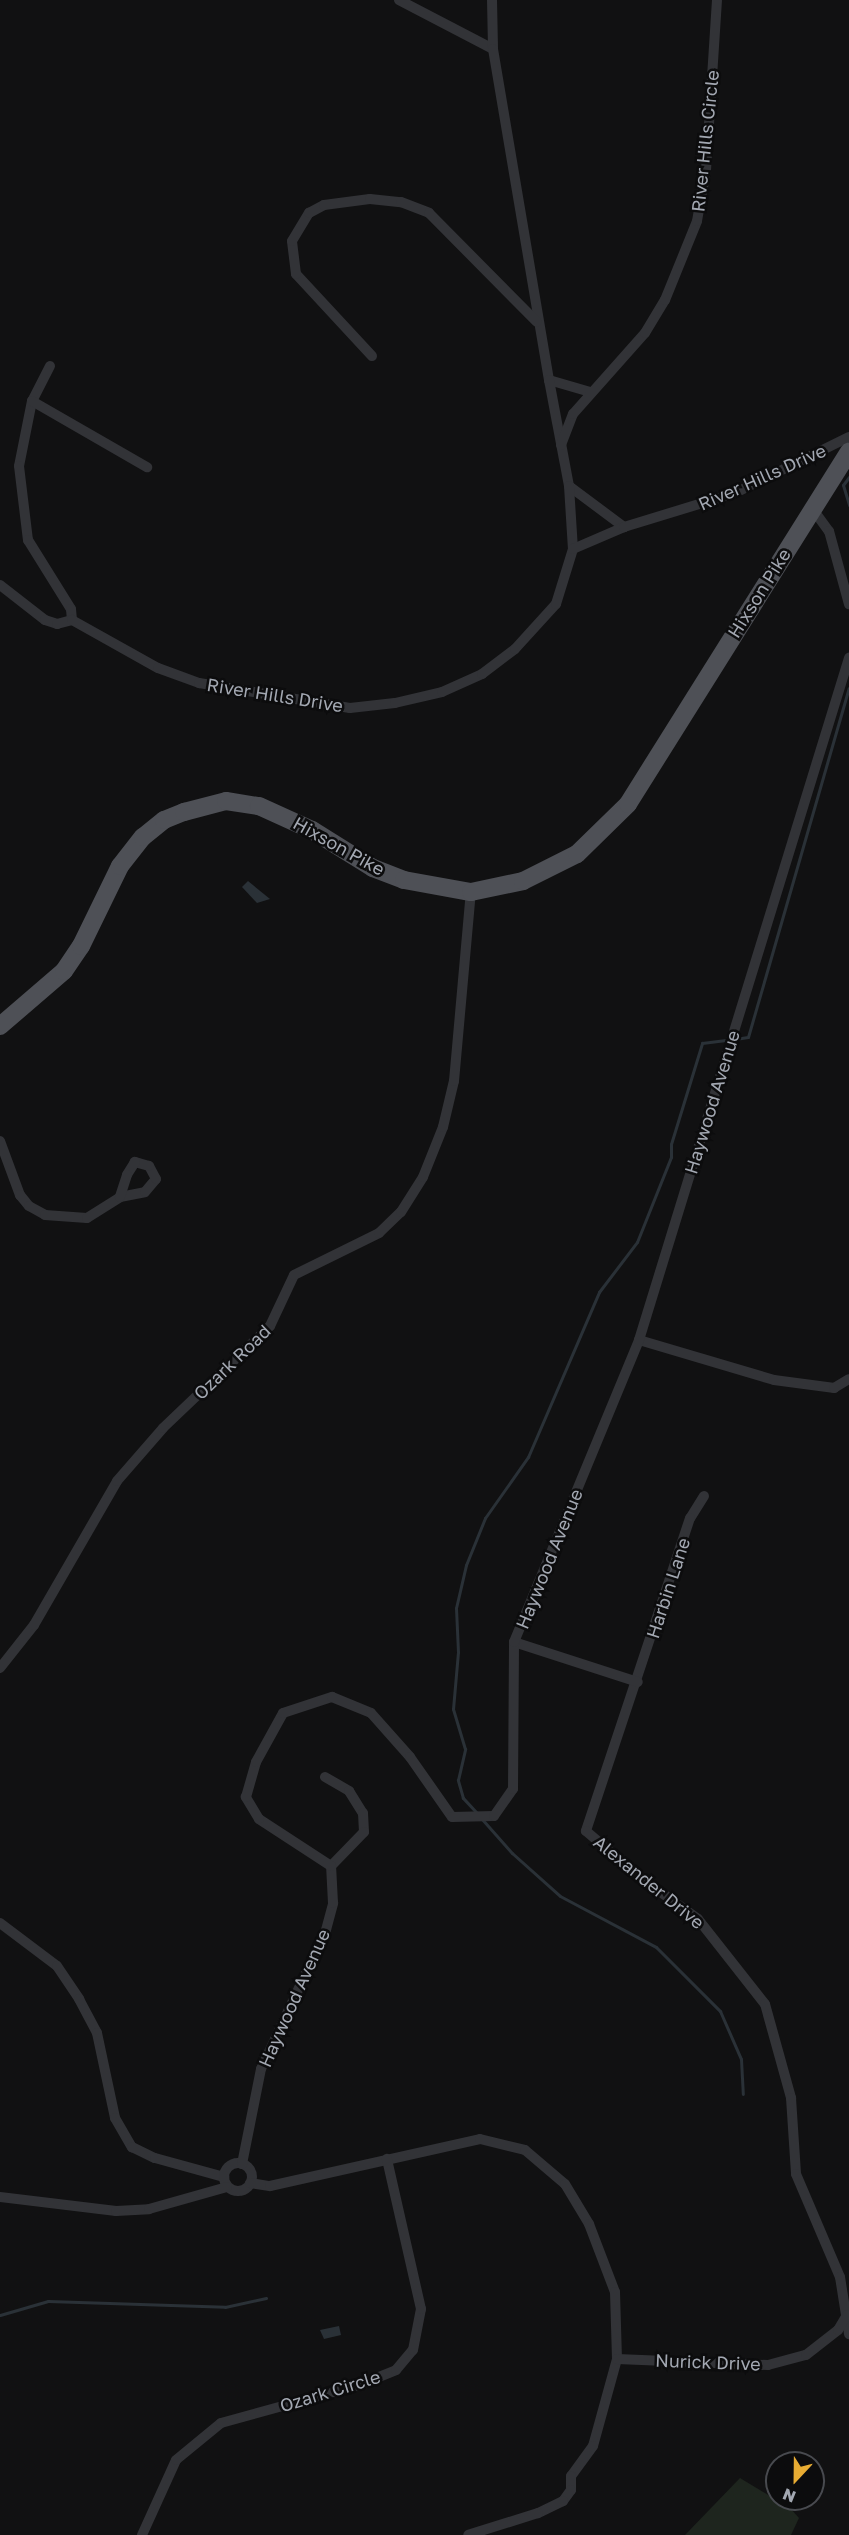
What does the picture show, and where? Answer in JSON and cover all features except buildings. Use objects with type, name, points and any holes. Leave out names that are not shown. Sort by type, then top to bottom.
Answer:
[{"type":"main road","name":"Hixson Pike","points":[[0,1026],[64,971],[81,946],[120,866],[143,837],[164,820],[184,812],[226,801],[259,806],[297,822],[373,868],[404,880],[471,892],[499,889],[561,864],[594,841],[628,804],[849,452]]},
{"type":"street","points":[[399,0],[493,49]]},
{"type":"street","points":[[492,0],[493,49],[537,322],[568,486],[573,549]]},
{"type":"street","name":"River Hills Circle","points":[[561,445],[573,414],[590,392],[645,333],[665,300],[698,221],[706,170],[717,0]]},
{"type":"street","points":[[372,356],[296,274],[292,241],[309,213],[324,205],[370,199],[401,202],[429,213],[537,322]]},
{"type":"street","points":[[0,585],[45,620],[57,624],[72,620],[71,609],[28,540],[19,466],[32,401],[50,366]]},
{"type":"street","points":[[549,380],[590,392]]},
{"type":"street","points":[[32,401],[147,467]]},
{"type":"street","name":"River Hills Drive","points":[[72,620],[158,668],[199,683],[350,708],[395,703],[442,692],[482,674],[515,649],[556,604],[573,549],[624,527],[735,493],[849,437]]},
{"type":"street","points":[[568,486],[624,527]]},
{"type":"street","points":[[812,508],[830,531],[849,604]]},
{"type":"street","name":"Haywood Avenue","points":[[242,2164],[261,2069],[326,1929],[333,1903],[331,1866],[260,1819],[246,1797],[256,1762],[283,1713],[332,1697],[371,1713],[410,1757],[452,1817],[494,1816],[513,1789],[514,1642],[639,1340],[849,658]]},
{"type":"street","name":"Ozark Road","points":[[0,1668],[34,1625],[117,1481],[163,1428],[270,1326],[294,1275],[379,1233],[401,1212],[423,1177],[443,1127],[454,1081],[471,892]]},
{"type":"street","points":[[0,1141],[20,1195],[29,1206],[45,1215],[87,1218],[120,1197]]},
{"type":"street","points":[[639,1340],[774,1380],[834,1388],[849,1379]]},
{"type":"street","name":"Harbin Lane","points":[[638,1682],[690,1518],[704,1496]]},
{"type":"street","points":[[514,1642],[638,1682]]},
{"type":"street","name":"Alexander Drive","points":[[638,1682],[586,1831],[641,1878],[698,1919],[765,2004],[791,2098],[796,2174],[840,2277],[848,2313],[849,2334]]},
{"type":"street","points":[[325,1778],[349,1791],[363,1813],[364,1832],[331,1866]]},
{"type":"street","points":[[0,1923],[57,1966],[79,1999],[97,2034],[114,2118],[132,2147],[155,2158],[226,2182],[240,2191],[250,2183],[270,2186],[480,2139],[525,2150],[565,2184],[589,2224],[615,2292],[617,2359],[593,2446],[572,2476],[568,2496],[538,2513],[468,2535]]},
{"type":"street","name":"Ozark Circle","points":[[142,2535],[176,2460],[221,2423],[359,2385],[396,2370],[413,2350],[421,2309],[387,2159]]},
{"type":"street","points":[[226,2182],[229,2166],[242,2164],[249,2170],[250,2183]]},
{"type":"street","points":[[0,2197],[133,2210],[179,2202],[226,2182]]},
{"type":"street","name":"Nurick Drive","points":[[617,2359],[768,2366],[806,2355],[838,2330],[848,2313]]},
{"type":"shaded area","points":[[248,881],[270,899],[257,903],[242,887]]},
{"type":"shaded area","points":[[339,2326],[341,2335],[324,2339],[320,2330]]},
{"type":"shaded area","points":[[740,2478],[765,2493],[765,2511],[793,2511],[799,2518],[791,2535],[685,2535]]},
{"type":"waterway","points":[[849,477],[843,485],[849,505]]},
{"type":"waterway","points":[[735,1039],[748,1037],[849,688]]},
{"type":"waterway","points":[[477,1813],[463,1798],[458,1780],[465,1749],[453,1709],[458,1652],[456,1608],[466,1565],[485,1518],[528,1457],[599,1292],[637,1242],[671,1157],[671,1144],[702,1043],[728,1040]]},
{"type":"waterway","points":[[481,1818],[512,1853],[560,1896],[656,1947],[720,2011],[741,2059],[743,2094]]},
{"type":"waterway","points":[[0,2315],[48,2301],[225,2307],[266,2298]]}]
